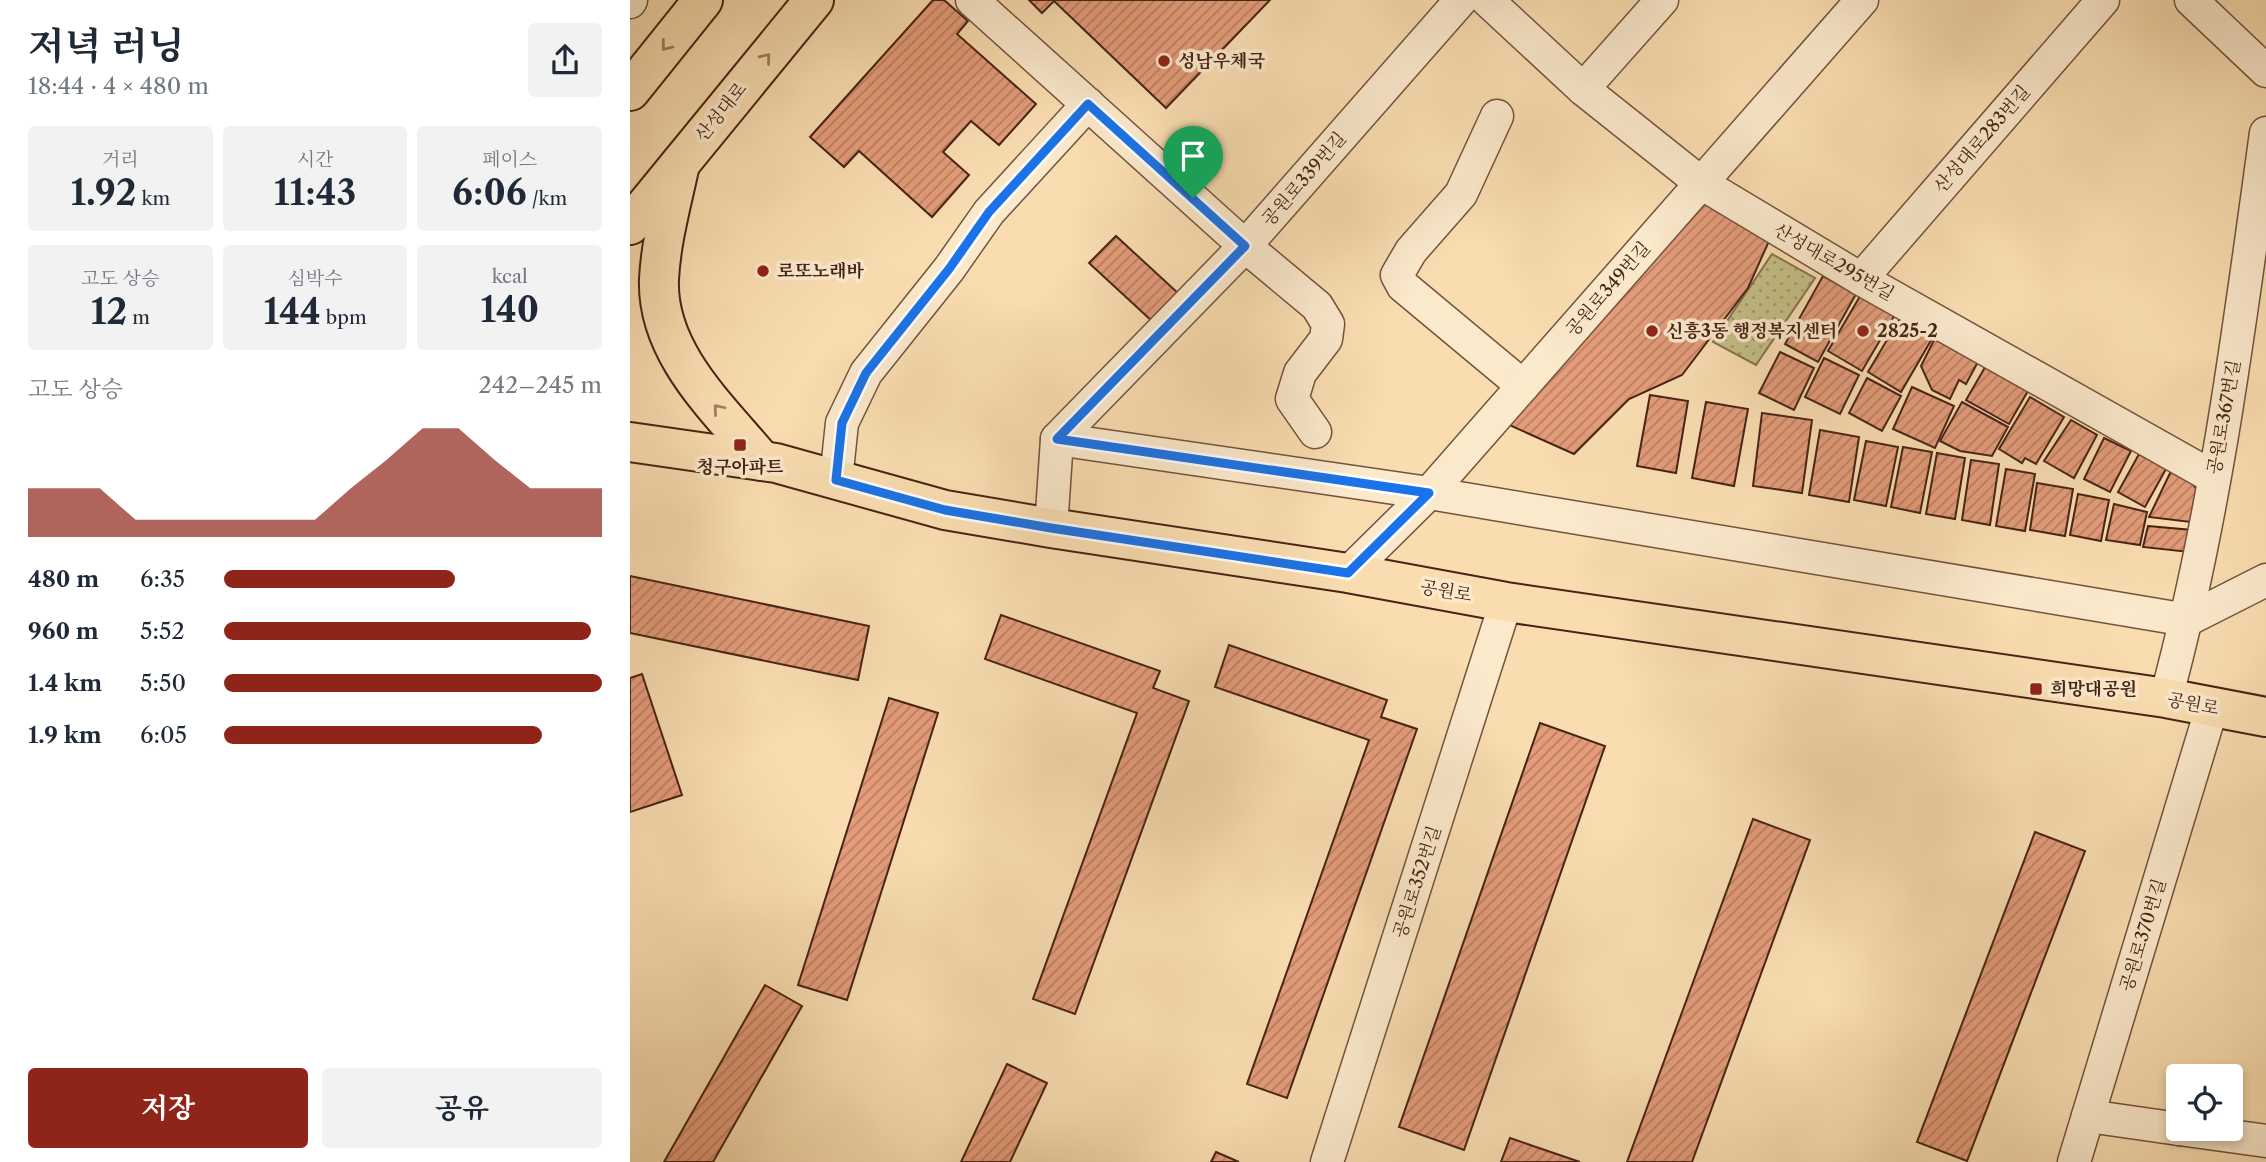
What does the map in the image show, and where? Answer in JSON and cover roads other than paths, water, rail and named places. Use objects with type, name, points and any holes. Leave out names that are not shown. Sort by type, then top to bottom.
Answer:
[{"type":"main road","points":[[630,91],[703,0]]},
{"type":"main road","name":"산성대로","points":[[630,225],[814,0]]},
{"type":"main road","points":[[680,164],[663,241],[660,268],[663,317],[688,372],[762,461]]},
{"type":"main road","name":"공원로","points":[[630,442],[762,461],[945,510],[1051,528],[1348,573],[1506,601],[2166,698],[2266,717]]},
{"type":"main road","points":[[630,458],[678,449]]},
{"type":"street","points":[[972,0],[1245,246],[1317,306],[1328,324],[1326,339],[1300,373],[1292,399],[1315,432]]},
{"type":"street","name":"공원로339번길","points":[[1057,439],[1245,246],[1461,0]]},
{"type":"street","name":"산성대로295번길","points":[[1487,0],[1583,89],[1701,183],[1861,279],[2213,477]]},
{"type":"street","points":[[1583,89],[1662,0]]},
{"type":"street","name":"공원로349번길","points":[[1348,573],[1429,493],[1862,0]]},
{"type":"street","name":"산성대로283번길","points":[[1861,279],[2103,0]]},
{"type":"street","points":[[2202,4],[2266,71]]},
{"type":"street","points":[[836,480],[842,423],[866,373],[949,269],[989,212],[1088,104]]},
{"type":"street","points":[[1497,116],[1461,194],[1411,251],[1397,275],[1403,286],[1523,386]]},
{"type":"street","name":"공원로367번길","points":[[2166,698],[2187,621],[2213,477],[2252,337],[2266,133]]},
{"type":"street","points":[[1051,528],[1057,439],[1429,493],[2187,621],[2266,580]]},
{"type":"street","name":"공원로352번길","points":[[1327,1162],[1506,601]]},
{"type":"street","name":"공원로370번길","points":[[2074,1162],[2211,708]]},
{"type":"street","points":[[2088,1116],[2166,1127]]},
{"type":"street","points":[[2243,1137],[2266,1140]]},
{"type":"place","name":"성남우체국","points":[[1164,61]]},
{"type":"place","name":"로또노래바","points":[[763,271]]},
{"type":"place","name":"신흥3동 행정복지센터","points":[[1652,331]]},
{"type":"place","name":"2825-2","points":[[1863,331]]},
{"type":"place","name":"청구아파트","points":[[740,445]]},
{"type":"place","name":"희망대공원","points":[[2036,689]]}]
